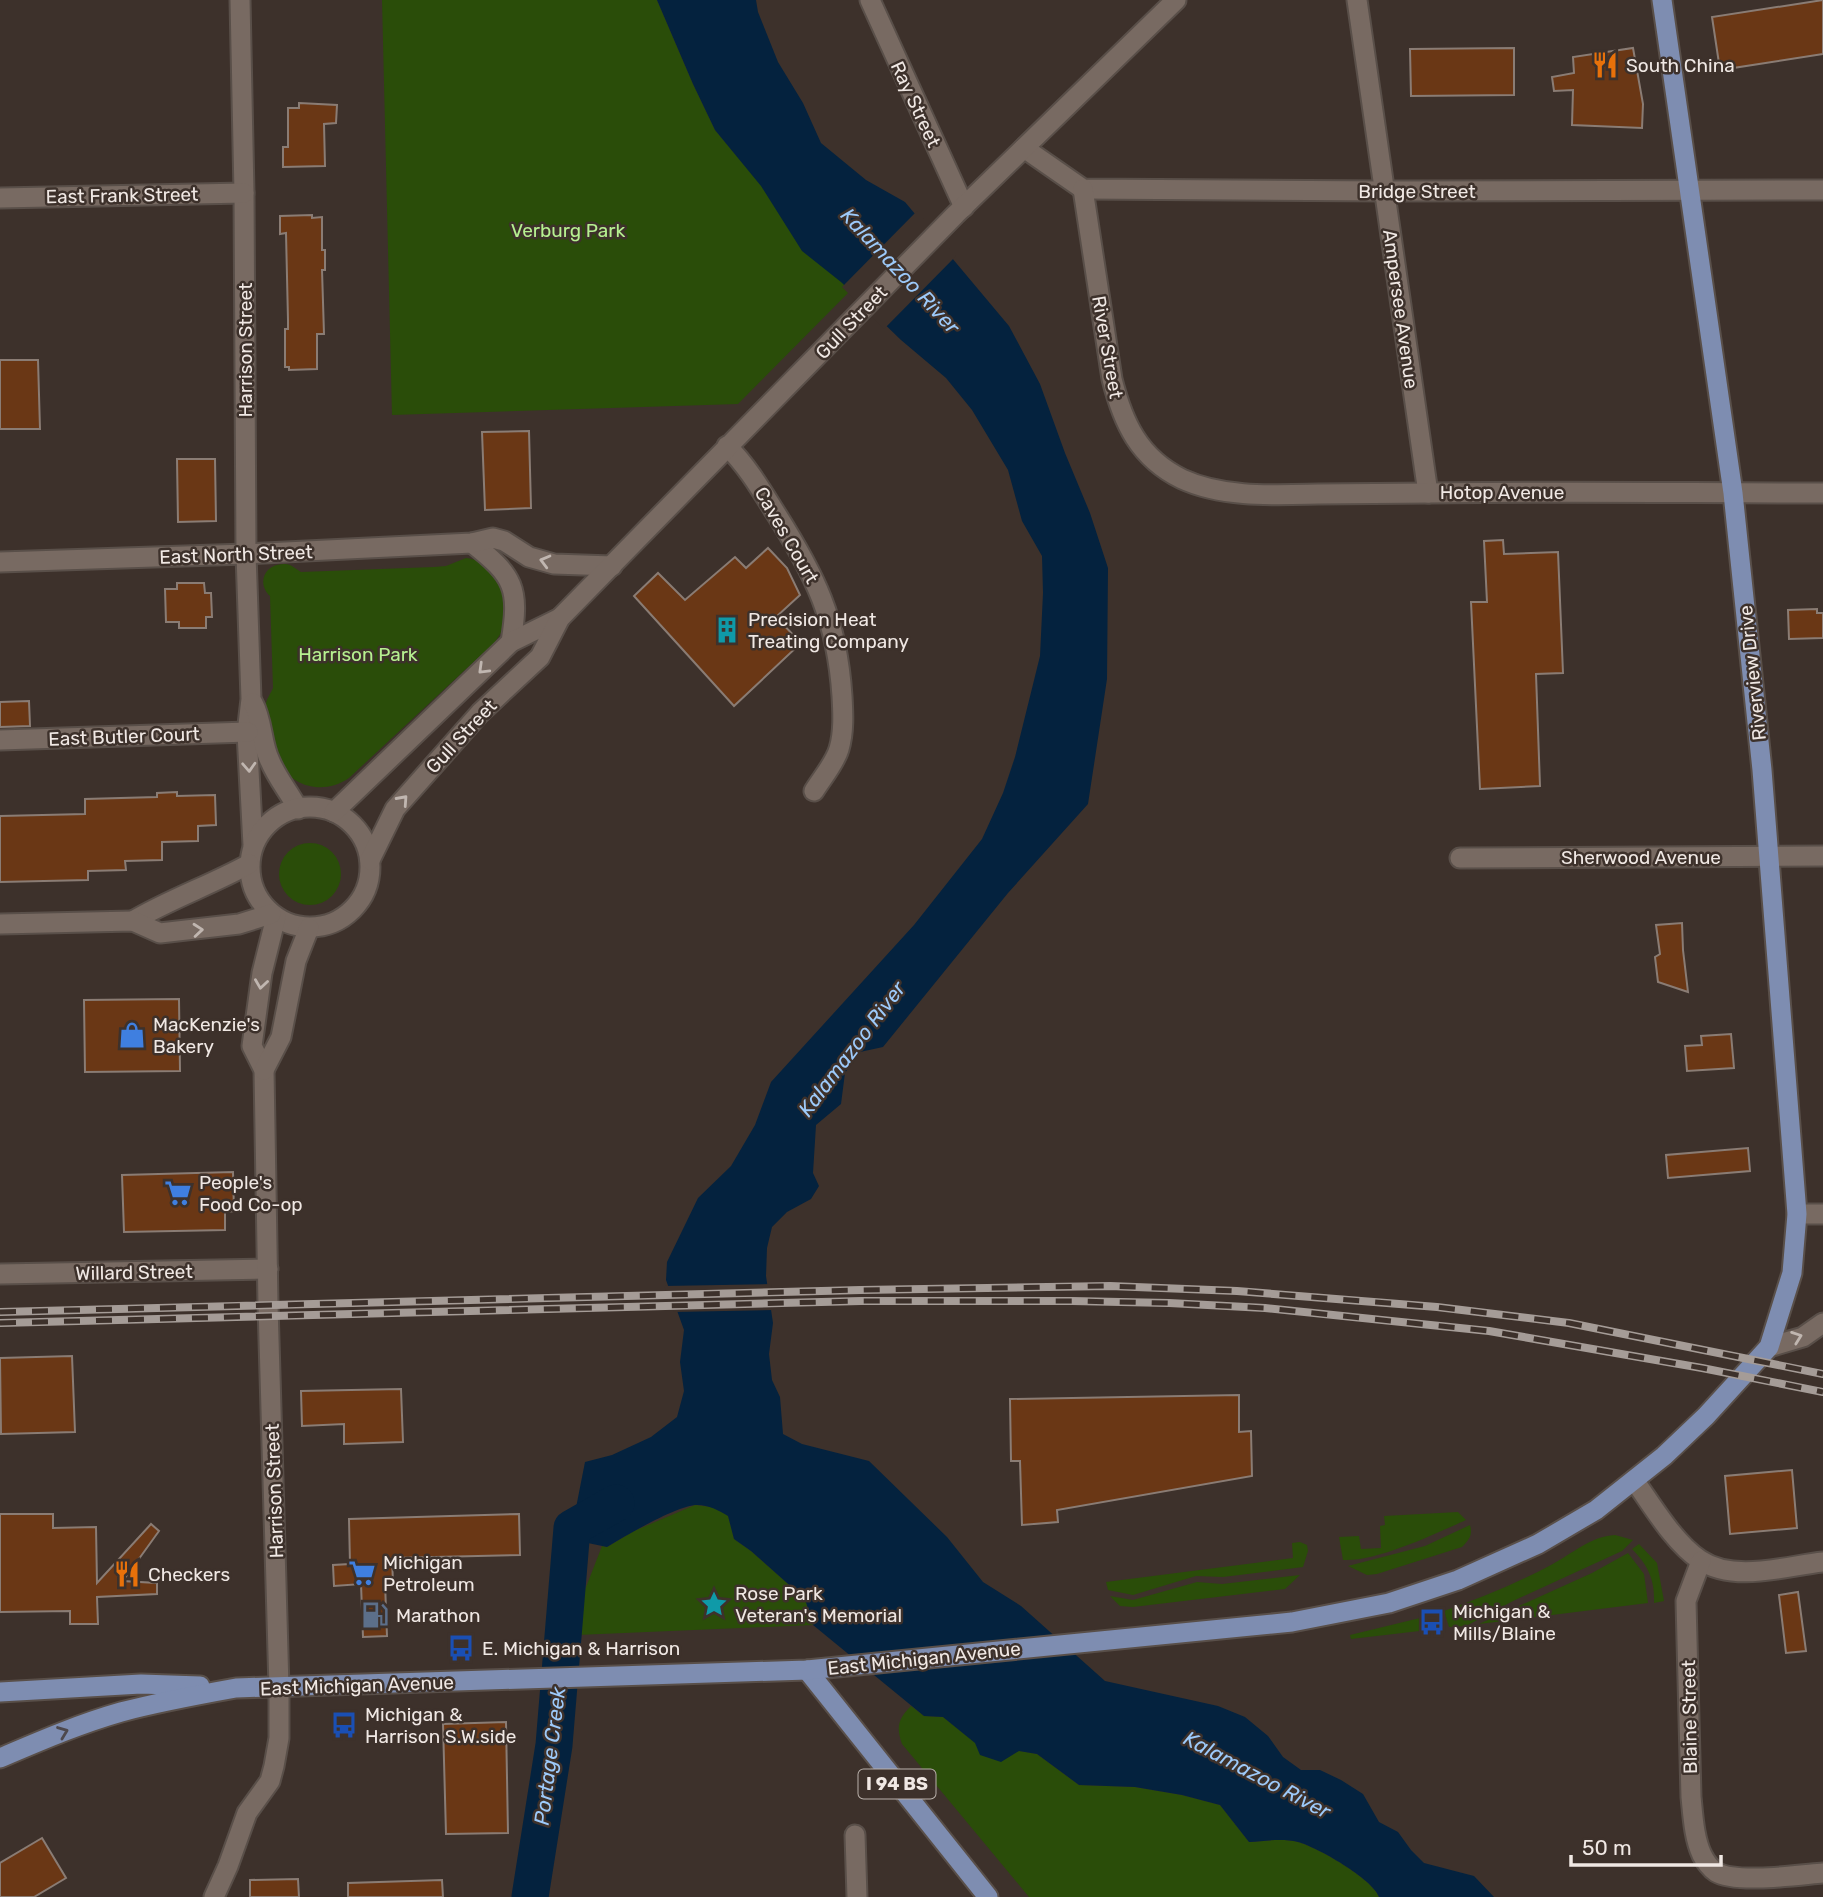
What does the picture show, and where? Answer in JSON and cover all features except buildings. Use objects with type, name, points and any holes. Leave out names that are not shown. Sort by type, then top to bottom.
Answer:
[{"type":"main road","name":"Riverview Drive","points":[[1662,0],[1733,493],[1762,770],[1797,1214],[1792,1273],[1769,1346]]},
{"type":"main road","name":"East Michigan Avenue","points":[[0,1758],[120,1712],[172,1699],[236,1688],[815,1670],[1292,1622],[1389,1603],[1458,1580],[1538,1544],[1596,1510],[1664,1456],[1706,1416],[1769,1346]]},
{"type":"main road","name":"I 94 BS","points":[[815,1670],[988,1897]]},
{"type":"main road","points":[[0,1692],[141,1684],[236,1688]]},
{"type":"street","name":"Harrison Street","points":[[240,0],[251,855]]},
{"type":"street","name":"Ray Street","points":[[870,0],[960,210]]},
{"type":"street","name":"Gull Street","points":[[370,860],[395,809],[480,713],[540,657],[560,618],[960,210],[1176,0]]},
{"type":"street","name":"Ampersee Avenue","points":[[1357,0],[1428,493]]},
{"type":"street","points":[[1024,148],[1083,189]]},
{"type":"street","name":"Bridge Street","points":[[1083,189],[1823,190]]},
{"type":"street","name":"River Street","points":[[1083,189],[1112,379],[1119,408],[1129,432],[1140,447],[1158,464],[1183,479]]},
{"type":"street","name":"East Frank Street","points":[[0,198],[244,193]]},
{"type":"street","name":"Caves Court","points":[[727,446],[744,463],[799,550],[825,604],[833,632],[840,668],[843,717],[839,751],[814,791]]},
{"type":"street","name":"Hotop Avenue","points":[[1183,479],[1228,491],[1255,494],[1823,493]]},
{"type":"street","name":"East North Street","points":[[0,562],[472,543],[493,538],[504,541],[529,557],[554,564],[612,566]]},
{"type":"street","points":[[472,543],[498,564],[509,579],[515,595],[516,615],[512,642]]},
{"type":"street","name":"Gull Street","points":[[334,812],[512,642],[560,618]]},
{"type":"street","name":"Harrison Street","points":[[251,699],[259,714],[269,759],[298,809]]},
{"type":"street","name":"East Butler Court","points":[[0,740],[248,732]]},
{"type":"street","points":[[316,807],[334,812],[351,824],[364,840],[370,860],[369,880],[361,899],[348,915],[330,925],[309,928],[289,925],[273,916],[251,884],[251,855],[263,828],[278,816],[298,809],[316,807]]},
{"type":"street","points":[[133,921],[161,904],[211,885],[251,855]]},
{"type":"street","name":"Sherwood Avenue","points":[[1460,858],[1823,856]]},
{"type":"street","name":"Harrison Street","points":[[214,1897],[247,1813],[270,1781],[279,1738],[264,1070],[252,1046],[273,916]]},
{"type":"street","points":[[0,924],[133,921],[160,933],[239,925],[273,916]]},
{"type":"street","name":"Harrison Street","points":[[264,1070],[282,1037],[296,961],[309,928]]},
{"type":"street","points":[[1797,1214],[1823,1214]]},
{"type":"street","name":"Willard Street","points":[[0,1274],[268,1269]]},
{"type":"street","points":[[1769,1346],[1803,1337],[1823,1323]]},
{"type":"street","points":[[1634,1480],[1682,1544],[1701,1561],[1725,1570],[1750,1571],[1823,1562]]},
{"type":"street","name":"Blaine Street","points":[[1701,1561],[1686,1601],[1691,1797],[1695,1829],[1703,1856],[1714,1871],[1740,1877],[1823,1873]]},
{"type":"street","points":[[855,1835],[856,1897]]},
{"type":"green space","name":"Verburg Park","points":[[382,0],[657,0],[715,130],[850,291],[738,404],[392,415]]},
{"type":"green space","name":"Harrison Park","points":[[466,558],[485,565],[493,572],[503,591],[506,622],[495,642],[349,778],[328,787],[318,787],[298,782],[289,775],[277,757],[266,709],[273,688],[270,596],[263,580],[268,570],[285,564],[301,572],[434,567],[446,566]]},
{"type":"green space","points":[[310,843],[332,852],[341,874],[332,896],[310,905],[288,896],[279,874],[288,852]]},
{"type":"green space","points":[[695,1505],[712,1507],[728,1515],[734,1539],[805,1599],[813,1625],[577,1635],[572,1623],[602,1546],[607,1547],[634,1531]]},
{"type":"green space","points":[[1458,1512],[1466,1520],[1388,1552],[1372,1557],[1343,1560],[1339,1537],[1359,1536],[1361,1549],[1381,1548],[1380,1526],[1385,1525],[1384,1516]]},
{"type":"green space","points":[[1470,1525],[1470,1537],[1462,1547],[1377,1574],[1367,1575],[1348,1566],[1425,1546]]},
{"type":"green space","points":[[1615,1535],[1633,1540],[1622,1551],[1513,1601],[1466,1626],[1449,1627],[1444,1611],[1525,1578],[1590,1542]]},
{"type":"green space","points":[[1292,1543],[1307,1545],[1308,1551],[1303,1567],[1223,1577],[1196,1576],[1133,1595],[1108,1590],[1106,1582],[1293,1558]]},
{"type":"green space","points":[[1639,1544],[1657,1563],[1664,1601],[1654,1603],[1649,1573],[1632,1549]]},
{"type":"green space","points":[[1628,1553],[1644,1574],[1648,1603],[1479,1624],[1592,1573]]},
{"type":"green space","points":[[1300,1575],[1285,1589],[1133,1607],[1120,1606],[1110,1596],[1133,1600],[1197,1582],[1222,1584]]},
{"type":"green space","points":[[1420,1618],[1428,1630],[1351,1639],[1350,1635]]},
{"type":"green space","points":[[911,1706],[924,1716],[943,1717],[976,1743],[1037,1754],[1079,1785],[1135,1787],[1220,1805],[1249,1842],[1286,1840],[1307,1845],[1356,1873],[1379,1897],[1029,1897],[902,1744],[899,1724]]},
{"type":"water","name":"Kalamazoo River","points":[[657,0],[756,0],[758,12],[778,62],[803,103],[821,143],[866,180],[905,202],[1009,326],[1040,384],[1090,513],[1108,568],[1107,679],[1088,804],[1008,893],[883,1047],[860,1052],[845,1073],[841,1104],[816,1125],[813,1173],[819,1186],[811,1199],[787,1212],[772,1227],[767,1248],[766,1276],[773,1323],[769,1354],[772,1380],[780,1397],[783,1434],[802,1444],[869,1461],[947,1537],[983,1582],[1021,1606],[1105,1681],[1218,1706],[1245,1717],[1268,1736],[1283,1757],[1301,1770],[1320,1770],[1363,1794],[1379,1822],[1398,1832],[1424,1863],[1474,1876],[1494,1897],[1379,1897],[1356,1873],[1307,1845],[1286,1840],[1249,1842],[1220,1805],[1135,1787],[1079,1785],[1037,1754],[1019,1751],[1001,1762],[980,1755],[975,1743],[943,1717],[924,1716],[813,1625],[805,1599],[734,1539],[728,1516],[713,1508],[697,1505],[677,1510],[607,1547],[583,1542],[572,1528],[585,1462],[612,1455],[651,1437],[677,1417],[684,1391],[680,1362],[684,1330],[666,1280],[667,1262],[698,1198],[731,1166],[755,1125],[771,1082],[914,925],[982,839],[1003,793],[1015,757],[1040,656],[1042,556],[1022,521],[1008,470],[972,410],[946,378],[901,340],[841,282],[802,251],[761,186],[715,130]]},
{"type":"pier","points":[[917,211],[956,256],[884,329],[842,287]]},
{"type":"pier","points":[[771,1284],[774,1310],[674,1312],[664,1286]]},
{"type":"waterway","name":"Portage Creek","points":[[530,1897],[554,1745],[572,1528],[616,1503]]},
{"type":"railway","points":[[0,1312],[1110,1286],[1237,1291],[1437,1307],[1569,1323],[1823,1374]]},
{"type":"railway","points":[[0,1323],[861,1301],[1169,1303],[1265,1308],[1489,1331],[1823,1392]]},
{"type":"place","name":"South China","points":[[1605,65]]},
{"type":"place","name":"Precision Heat Treating Company","points":[[727,630]]},
{"type":"place","name":"MacKenzie's Bakery","points":[[132,1035]]},
{"type":"place","name":"People's Food Co-op","points":[[178,1193]]},
{"type":"place","name":"Michigan Petroleum","points":[[362,1573]]},
{"type":"place","name":"Checkers","points":[[127,1574]]},
{"type":"place","name":"Rose Park Veteran's Memorial","points":[[714,1604]]},
{"type":"place","name":"Marathon","points":[[375,1615]]},
{"type":"place","name":"Michigan & Mills/Blaine","points":[[1432,1622]]},
{"type":"place","name":"E. Michigan & Harrison","points":[[461,1648]]},
{"type":"place","name":"Michigan & Harrison S.W.side","points":[[344,1725]]}]
